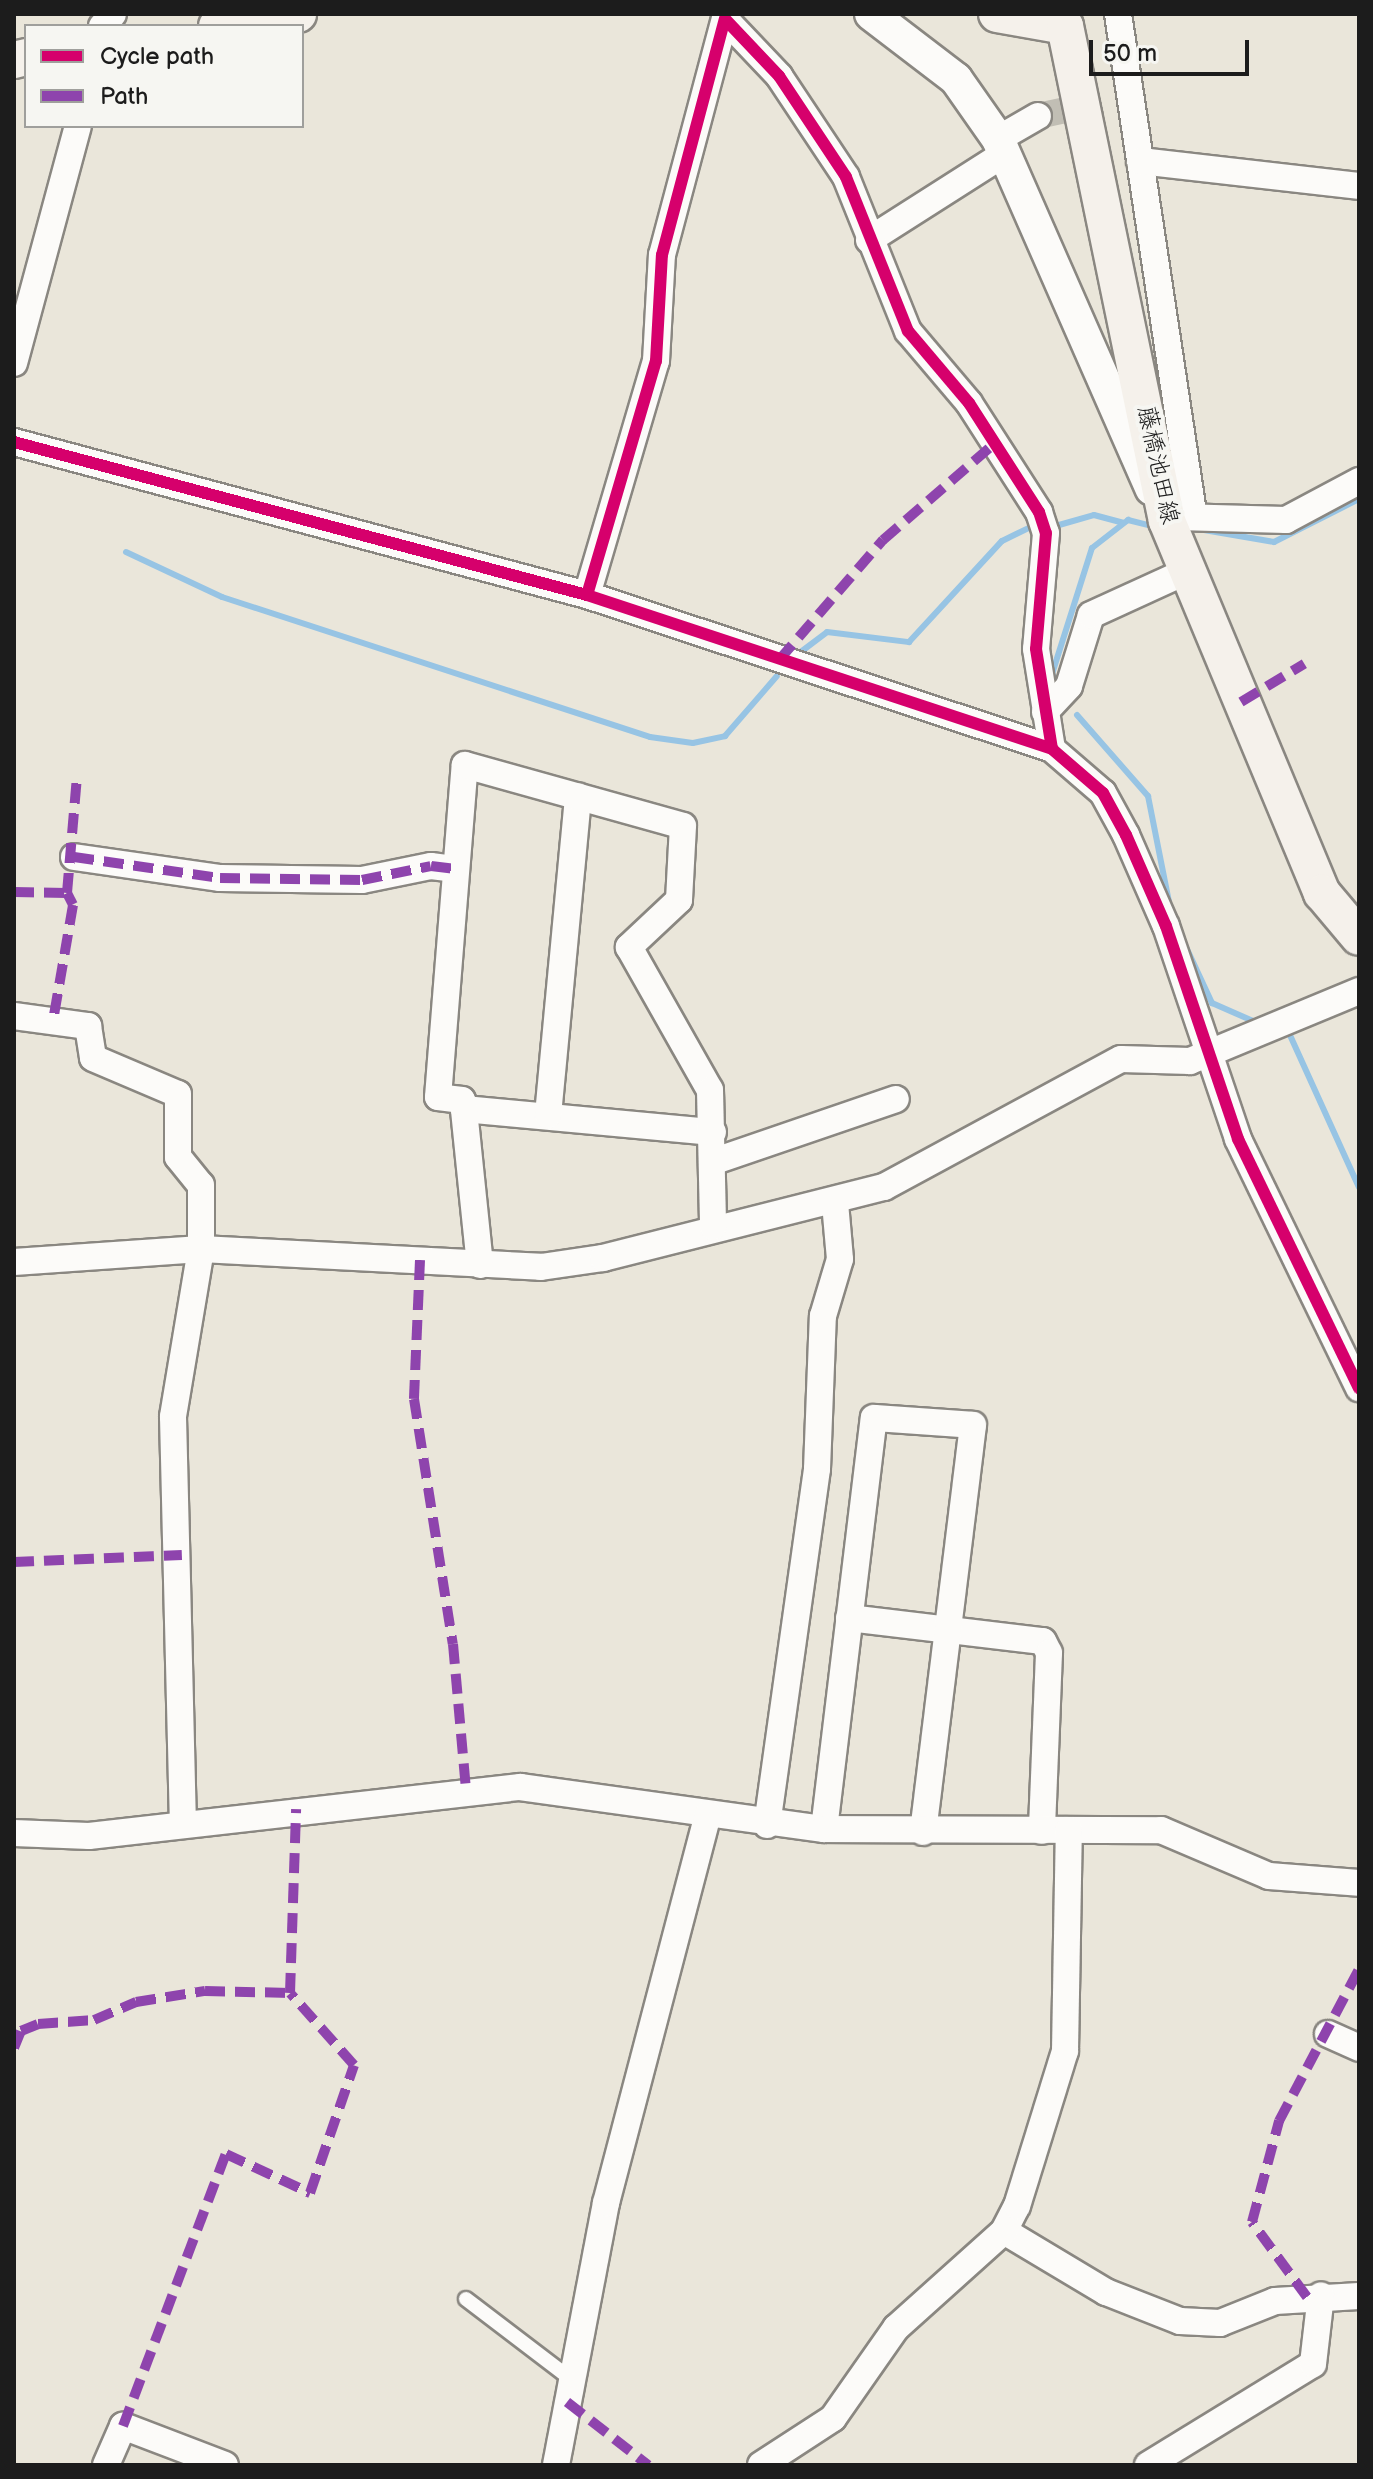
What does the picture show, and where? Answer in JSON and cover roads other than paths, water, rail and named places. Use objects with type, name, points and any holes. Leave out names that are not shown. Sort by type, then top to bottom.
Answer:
[{"type":"main road","points":[[230,24],[298,14]]},
{"type":"main road","name":"藤橋池田線","points":[[997,14],[1064,20],[1180,516],[1187,571],[1322,893],[1359,937]]},
{"type":"street","points":[[871,14],[956,79],[1001,146],[1180,516]]},
{"type":"street","points":[[1118,14],[1119,99],[1140,161],[1180,516]]},
{"type":"street","points":[[587,595],[656,361],[662,255],[725,16],[748,36],[846,177],[908,331],[969,403],[1039,512],[1046,533],[1036,649],[1052,749]]},
{"type":"street","points":[[869,240],[1038,116]]},
{"type":"street","points":[[14,363],[77,128]]},
{"type":"street","points":[[1140,161],[1359,186]]},
{"type":"street","points":[[14,442],[587,595],[1052,749],[1103,793],[1126,835],[1212,1052],[1238,1139],[1359,1388]]},
{"type":"street","points":[[1180,516],[1237,523],[1286,520],[1359,481]]},
{"type":"street","points":[[1045,712],[1069,686],[1091,615],[1187,571]]},
{"type":"street","points":[[480,1265],[462,1100],[438,1097],[465,765],[683,826],[679,900],[629,947],[710,1090],[715,1161],[713,1227]]},
{"type":"street","points":[[548,1115],[578,796]]},
{"type":"street","points":[[74,857],[220,878],[362,880],[431,866],[456,869]]},
{"type":"street","points":[[14,1262],[201,1249],[541,1267],[603,1258],[713,1227],[835,1203],[884,1187],[1121,1059],[1190,1061],[1359,991]]},
{"type":"street","points":[[14,1016],[88,1026],[93,1058],[178,1094],[178,1157],[201,1185],[201,1249],[173,1417],[182,1555],[183,1825]]},
{"type":"street","points":[[715,1161],[896,1099]]},
{"type":"street","points":[[464,1109],[713,1132]]},
{"type":"street","points":[[767,1825],[817,1469],[823,1316],[840,1259],[835,1203]]},
{"type":"street","points":[[824,1829],[874,1418],[973,1425],[923,1832]]},
{"type":"street","points":[[761,2465],[833,2418],[896,2328],[1004,2231],[1065,2051],[1049,1653],[1043,1641],[849,1618]]},
{"type":"street","points":[[14,1833],[89,1836],[520,1787],[767,1825],[824,1829],[923,1832],[1161,1830],[1269,1876],[1359,1883]]},
{"type":"street","points":[[556,2465],[606,2203],[708,1814]]},
{"type":"street","points":[[1328,2034],[1359,2048]]},
{"type":"street","points":[[1004,2231],[1106,2292],[1180,2321],[1220,2323],[1257,2304],[1321,2295],[1359,2296]]},
{"type":"street","points":[[1148,2465],[1313,2364],[1321,2295]]},
{"type":"street","points":[[106,2465],[123,2426],[225,2465]]},
{"type":"lane","points":[[466,2299],[571,2379]]},
{"type":"waterway","points":[[1204,530],[1274,542],[1359,499]]},
{"type":"waterway","points":[[1059,525],[1094,515],[1123,523]]},
{"type":"waterway","points":[[1057,683],[1052,674],[1092,548],[1128,520],[1148,525]]},
{"type":"waterway","points":[[794,657],[827,632],[909,642],[1002,541],[1033,526]]},
{"type":"waterway","points":[[126,552],[222,597],[650,737],[693,743],[725,736],[777,676]]},
{"type":"waterway","points":[[1077,715],[1148,796],[1169,902]]},
{"type":"waterway","points":[[1186,947],[1212,1003],[1253,1021]]},
{"type":"waterway","points":[[1289,1033],[1359,1187]]},
{"type":"tunnel","points":[[1038,116],[1107,101]]}]
